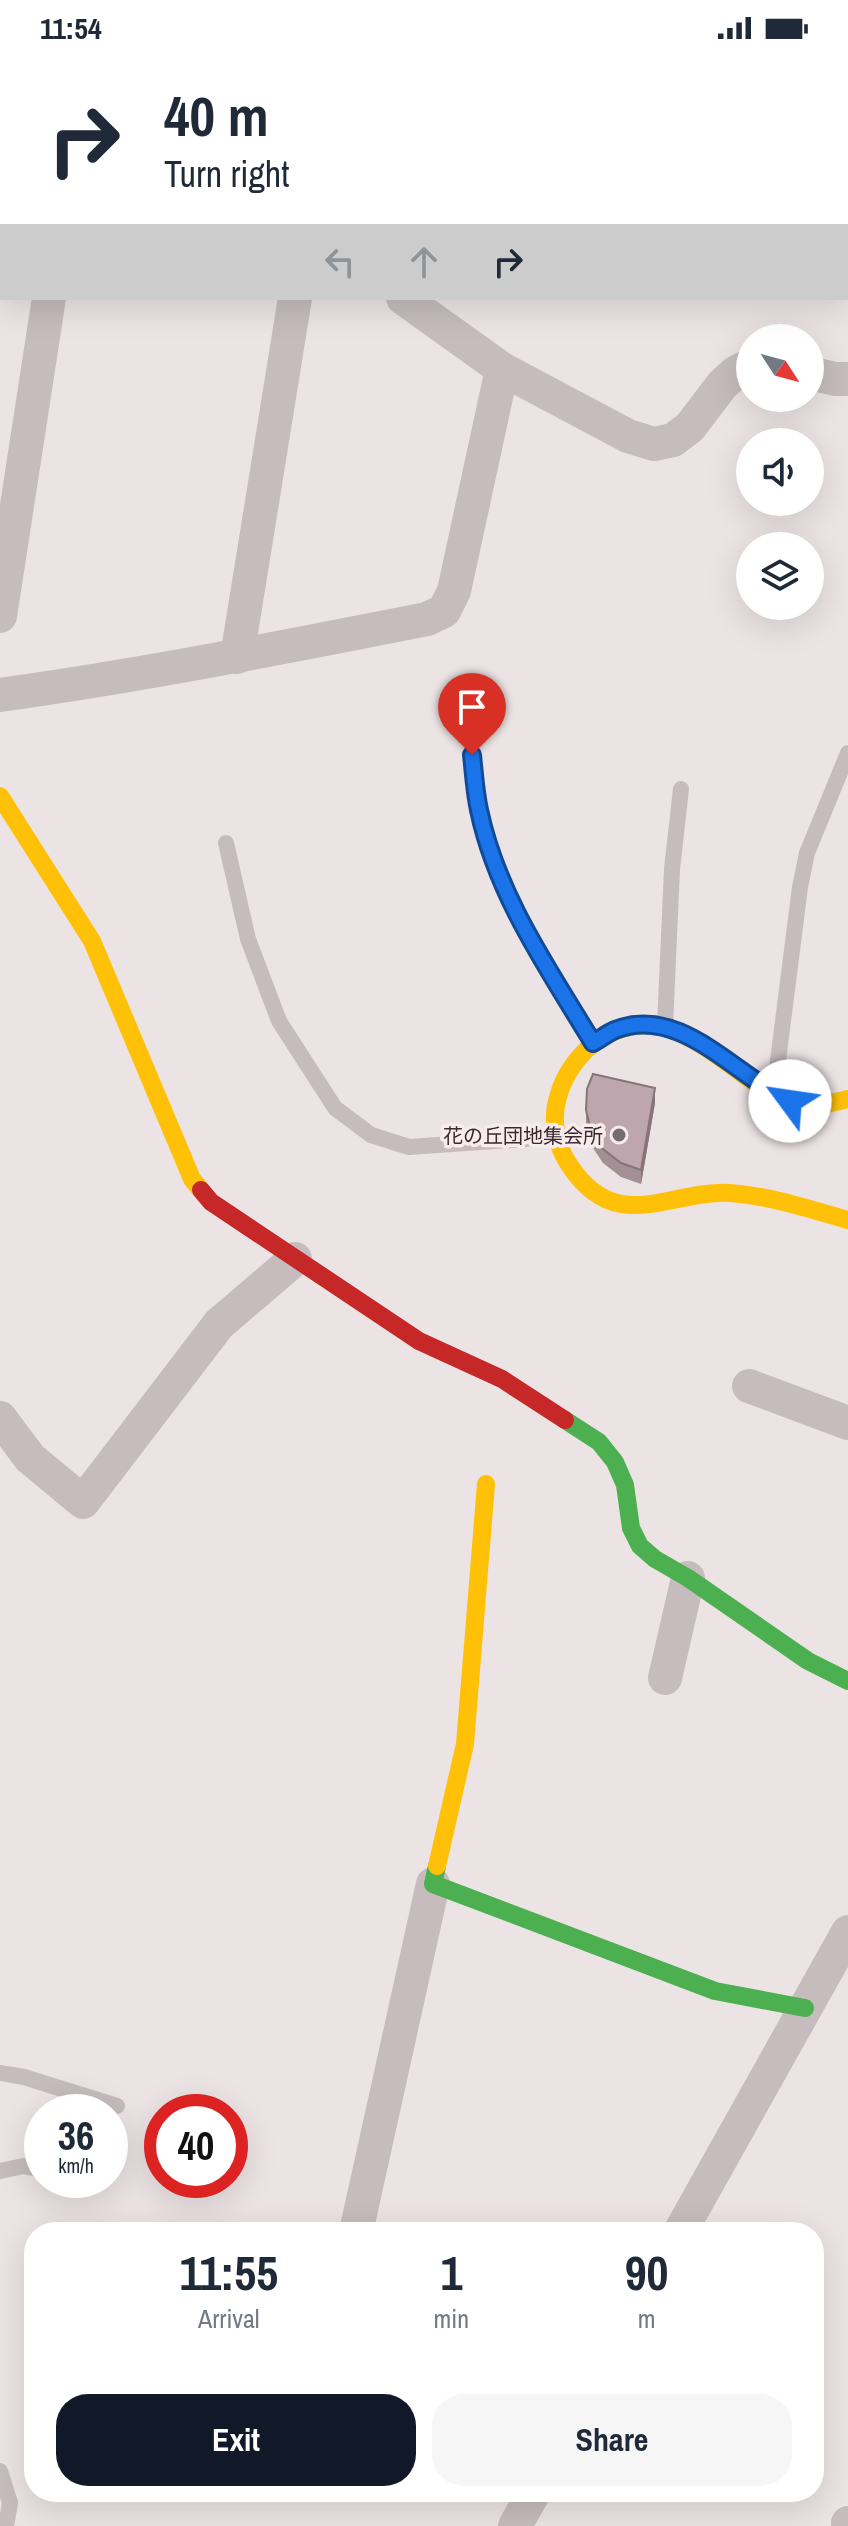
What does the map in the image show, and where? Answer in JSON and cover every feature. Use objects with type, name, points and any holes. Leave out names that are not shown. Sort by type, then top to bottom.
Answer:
[{"type":"street","points":[[0,616],[49,300]]},
{"type":"street","points":[[237,657],[295,300]]},
{"type":"street","points":[[406,300],[502,369],[628,436],[654,444],[673,440],[690,427],[722,385],[736,372]]},
{"type":"street","points":[[0,695],[113,680],[237,657],[427,619],[444,611],[454,591],[502,369]]},
{"type":"street","points":[[824,376],[848,379]]},
{"type":"street","points":[[0,796],[92,941],[192,1179],[211,1202],[419,1341],[502,1379],[599,1442],[615,1462],[625,1485],[631,1528],[640,1546],[808,1661],[848,1681]]},
{"type":"street","points":[[848,1099],[809,1106],[790,1101],[773,1094],[708,1048],[664,1027],[642,1025],[616,1030],[593,1043],[575,1062],[561,1085],[555,1110],[555,1137],[578,1178],[595,1192],[618,1203],[640,1206],[715,1193],[753,1196],[848,1220]]},
{"type":"street","points":[[0,1418],[30,1458],[83,1502],[219,1324],[295,1259]]},
{"type":"street","points":[[749,1386],[848,1423]]},
{"type":"street","points":[[358,2222],[465,1744],[486,1484]]},
{"type":"street","points":[[665,1678],[688,1578]]},
{"type":"street","points":[[433,1884],[715,1991],[805,2008]]},
{"type":"street","points":[[686,2222],[848,1932]]},
{"type":"street","points":[[515,2526],[528,2502]]},
{"type":"lane","points":[[773,1094],[807,853],[848,753]]},
{"type":"lane","points":[[472,755],[479,811],[500,877],[530,940],[593,1043]]},
{"type":"lane","points":[[664,1027],[672,869],[681,789]]},
{"type":"lane","points":[[226,843],[248,939],[279,1021],[335,1108],[371,1135],[409,1147],[555,1137]]},
{"type":"lane","points":[[0,2073],[79,2094]]},
{"type":"lane","points":[[0,2171],[24,2166]]},
{"type":"lane","points":[[0,2471],[10,2503],[6,2526]]},
{"type":"building","name":"花の丘団地集会所","points":[[593,1074],[655,1088],[641,1170],[621,1163],[603,1149],[591,1131],[586,1110],[587,1089]]},
{"type":"traffic: fast","points":[[565,1420],[599,1442],[615,1462],[625,1485],[631,1528],[640,1546],[808,1661],[848,1681]]},
{"type":"traffic: fast","points":[[437,1866],[433,1884],[715,1991],[805,2008]]},
{"type":"traffic: slow","points":[[0,796],[92,941],[192,1179],[201,1190]]},
{"type":"traffic: slow","points":[[848,1099],[811,1105],[788,1101],[765,1090],[699,1043],[652,1025],[627,1027],[600,1039],[586,1050],[564,1080],[555,1115],[556,1133],[565,1158],[588,1187],[606,1199],[625,1205],[644,1205],[730,1193],[775,1200],[848,1220]]},
{"type":"traffic: slow","points":[[437,1866],[465,1744],[486,1484]]},
{"type":"traffic: jam","points":[[201,1190],[211,1202],[419,1341],[502,1379],[565,1420]]},
{"type":"place","name":"花の丘団地集会所","points":[[619,1135]]},
{"type":"route","points":[[472,755],[479,811],[500,877],[530,940],[593,1043],[616,1030],[642,1025],[664,1027],[708,1048],[773,1094],[790,1101]]}]
